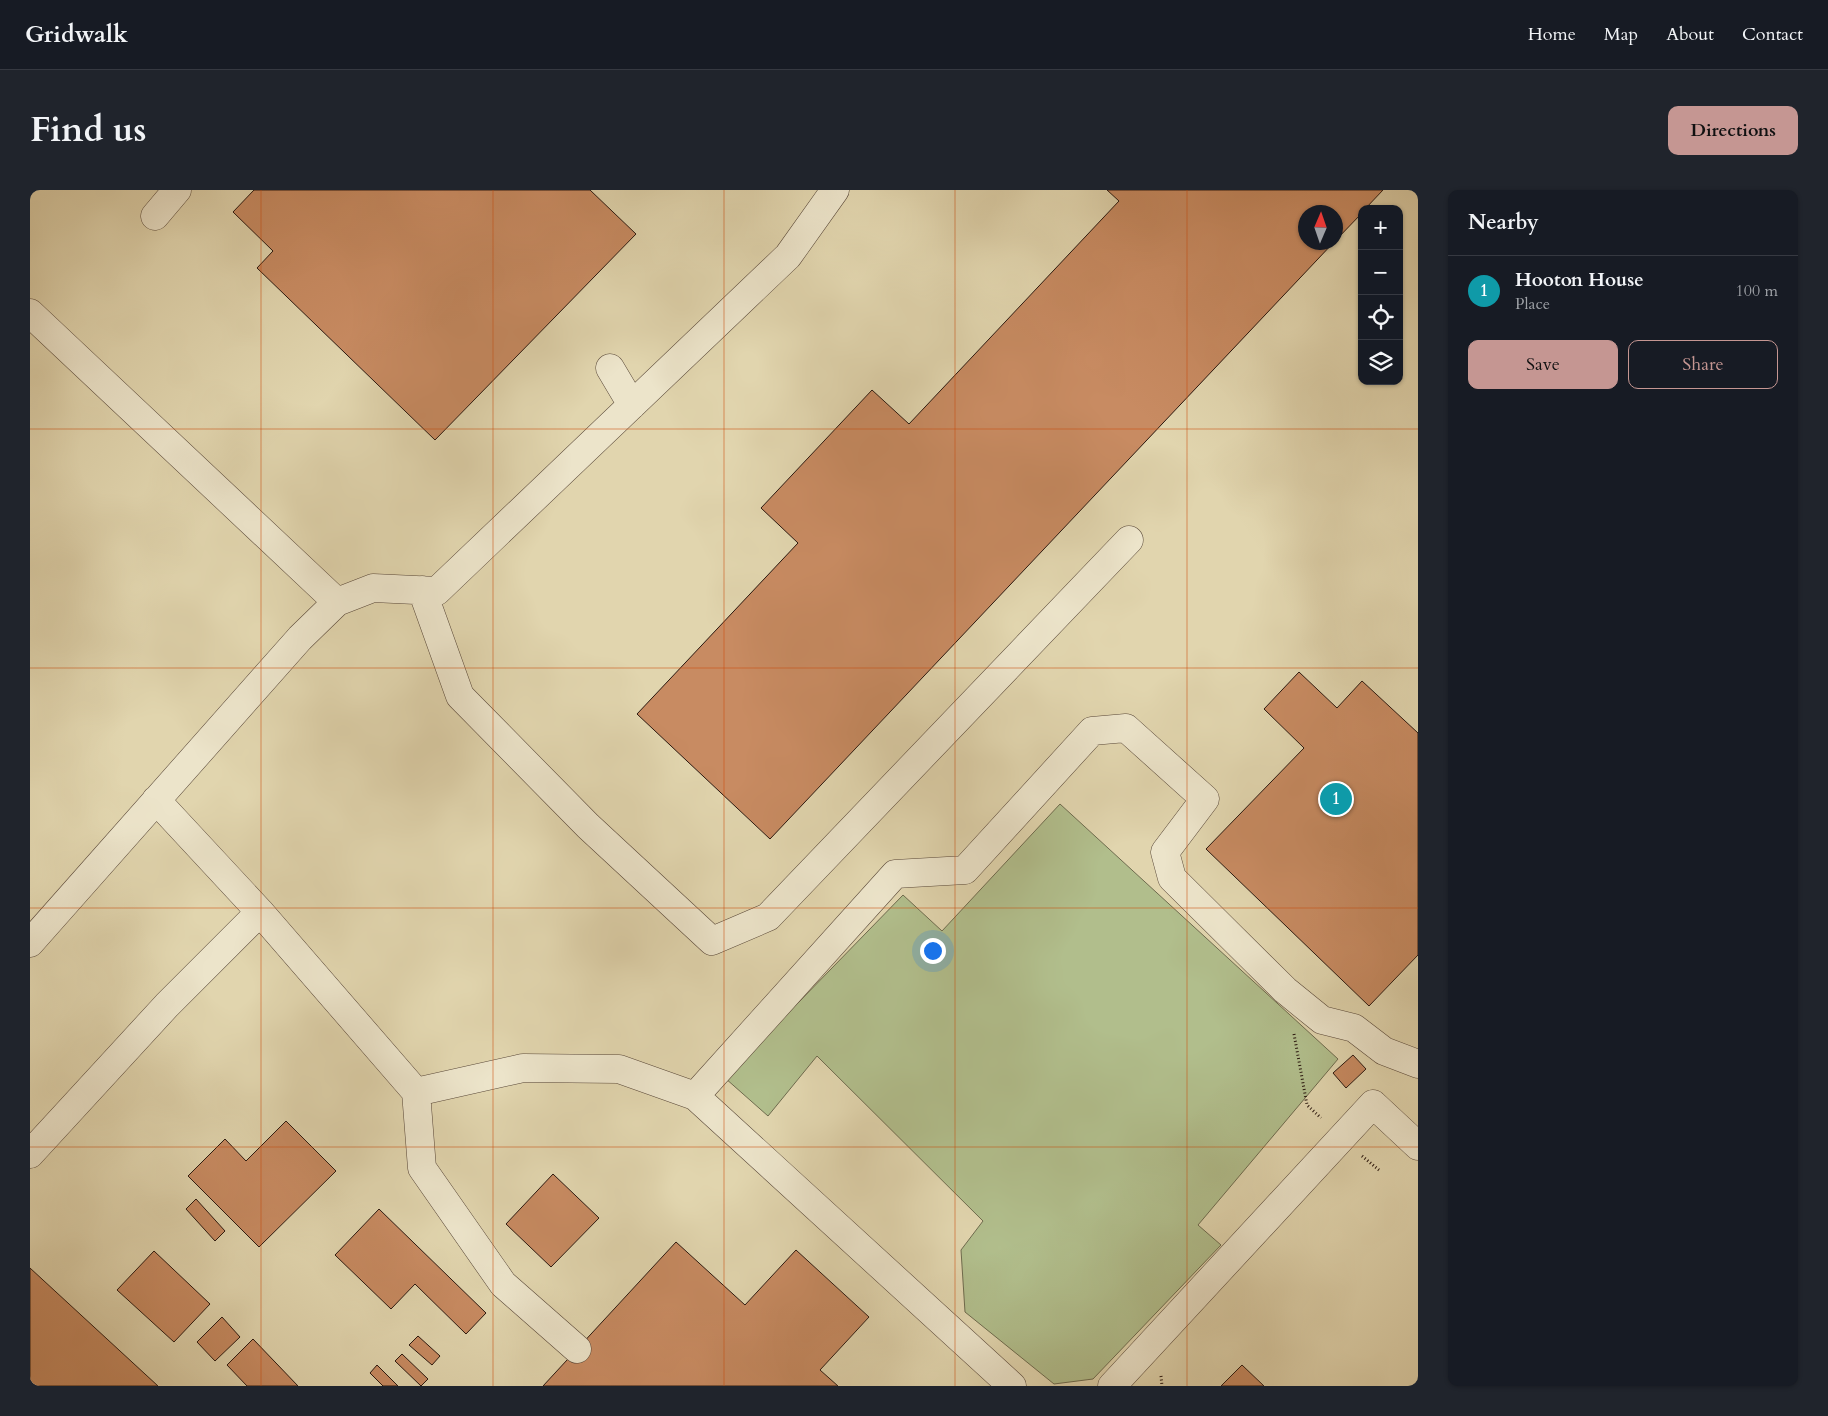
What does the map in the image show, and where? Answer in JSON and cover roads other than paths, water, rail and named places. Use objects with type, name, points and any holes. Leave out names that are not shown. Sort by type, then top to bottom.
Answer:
[{"type":"lane","points":[[155,216],[177,190]]},
{"type":"lane","points":[[30,942],[300,638],[337,602],[373,588],[437,591],[788,256],[835,190]]},
{"type":"lane","points":[[30,313],[337,602]]},
{"type":"lane","points":[[610,368],[632,405]]},
{"type":"lane","points":[[422,590],[460,696],[588,826],[712,941],[768,917],[1129,540]]},
{"type":"lane","points":[[695,1096],[895,874],[966,870],[1092,731],[1126,728],[1204,799],[1165,852],[1172,878],[1285,990],[1322,1020],[1354,1028],[1384,1051],[1418,1064]]},
{"type":"lane","points":[[156,800],[260,912],[416,1092],[422,1168],[503,1284],[578,1349]]},
{"type":"lane","points":[[30,1154],[167,1005],[260,912]]},
{"type":"lane","points":[[416,1092],[523,1068],[618,1070],[695,1096],[1012,1386]]},
{"type":"lane","points":[[1112,1386],[1373,1104],[1418,1146]]},
{"type":"place","name":"Hooton House","points":[[1336,799]]}]
